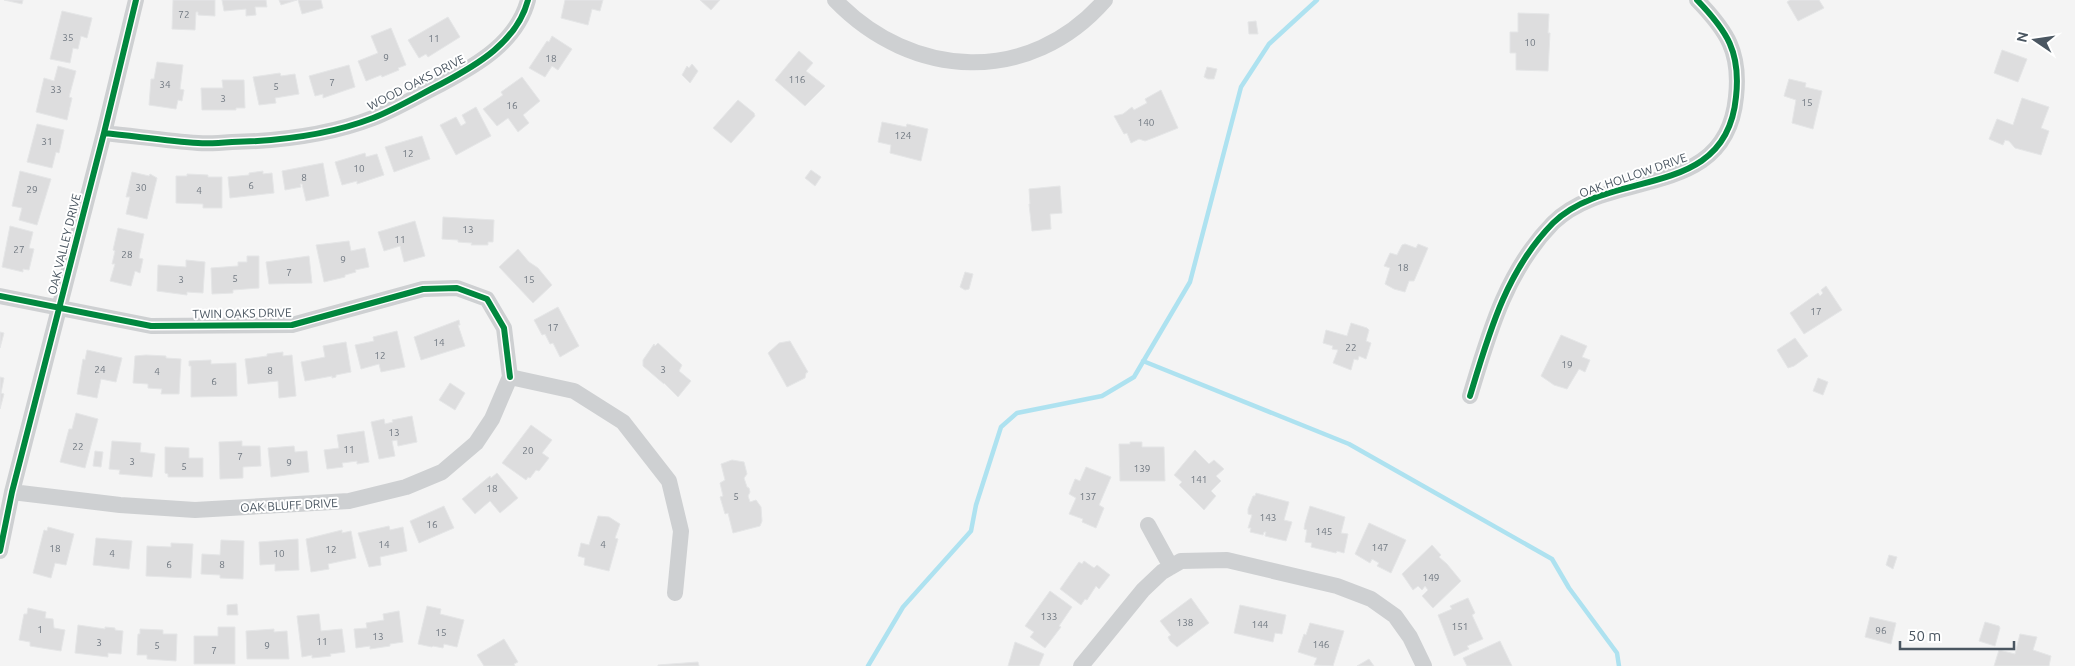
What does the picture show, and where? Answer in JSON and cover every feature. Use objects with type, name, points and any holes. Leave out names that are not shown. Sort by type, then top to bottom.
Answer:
[{"type":"street","name":"OAK VALLEY DRIVE","points":[[0,551],[12,492],[136,0]]},
{"type":"street","name":"WOOD OAKS DRIVE","points":[[104,133],[200,143],[262,141],[348,126],[375,117],[452,78],[495,51],[513,31],[526,8],[528,0]]},
{"type":"street","points":[[836,0],[846,12],[877,35],[901,48],[934,58],[965,62],[999,61],[1030,53],[1056,40],[1078,25],[1104,0]]},
{"type":"street","name":"OAK HOLLOW DRIVE","points":[[1470,396],[1495,317],[1504,295],[1530,250],[1554,222],[1579,204],[1605,194],[1674,175],[1696,165],[1711,154],[1723,140],[1731,123],[1736,102],[1738,76],[1736,57],[1730,41],[1717,21],[1697,0]]},
{"type":"street","name":"TWIN OAKS DRIVE","points":[[0,296],[151,326],[292,325],[423,289],[457,288],[487,299],[504,328],[510,377]]},
{"type":"street","points":[[510,377],[574,390],[622,422],[669,481],[681,531],[675,594]]},
{"type":"street","name":"OAK BLUFF DRIVE","points":[[12,492],[120,505],[195,510],[349,501],[406,487],[442,472],[476,443],[492,419],[510,377]]},
{"type":"street","points":[[1148,525],[1172,567]]},
{"type":"street","points":[[1081,666],[1143,590],[1162,572],[1182,562],[1227,560],[1337,586],[1371,599],[1395,616],[1410,637],[1424,666]]},
{"type":"building","points":[[4,0],[23,0],[22,4]]},
{"type":"building","points":[[173,0],[215,0],[215,16],[198,15],[198,12],[196,12],[195,30],[172,29]]},
{"type":"building","points":[[222,0],[266,0],[267,7],[255,7],[256,15],[246,16],[246,9],[224,11]]},
{"type":"building","points":[[279,0],[297,0],[281,5]]},
{"type":"building","points":[[298,0],[321,0],[323,8],[302,14]]},
{"type":"building","points":[[565,0],[603,0],[600,11],[592,9],[588,25],[561,18]]},
{"type":"building","points":[[700,0],[720,0],[711,10]]},
{"type":"building","points":[[1790,0],[1819,0],[1824,8],[1798,21],[1787,2]]},
{"type":"building","points":[[62,11],[92,18],[87,38],[81,36],[78,49],[73,48],[70,63],[50,59]]},
{"type":"building","points":[[1518,13],[1549,14],[1548,71],[1516,70],[1516,53],[1510,53],[1510,32],[1518,32]]},
{"type":"building","points":[[448,17],[460,37],[428,57],[426,54],[419,58],[408,40]]},
{"type":"building","points":[[1256,21],[1258,34],[1249,34],[1248,22]]},
{"type":"building","points":[[391,28],[406,65],[382,77],[381,75],[366,81],[358,61],[378,53],[371,36]]},
{"type":"building","points":[[552,36],[572,49],[558,70],[552,66],[545,77],[529,68]]},
{"type":"building","points":[[2002,50],[2027,59],[2018,82],[1994,73]]},
{"type":"building","points":[[799,51],[813,63],[806,71],[825,86],[805,106],[775,80]]},
{"type":"building","points":[[157,62],[183,65],[180,89],[184,90],[182,101],[178,100],[176,109],[149,105],[151,79],[154,79]]},
{"type":"building","points":[[692,64],[698,71],[690,83],[682,75],[687,66],[689,68]]},
{"type":"building","points":[[349,65],[355,87],[323,98],[323,94],[315,96],[309,76]]},
{"type":"building","points":[[58,66],[76,71],[69,97],[72,98],[67,120],[36,112],[44,78],[54,81]]},
{"type":"building","points":[[1207,67],[1217,69],[1214,79],[1204,77]]},
{"type":"building","points":[[280,73],[281,76],[295,74],[299,94],[275,98],[276,103],[259,105],[253,77]]},
{"type":"building","points":[[522,77],[540,101],[523,115],[529,123],[518,132],[508,118],[497,126],[483,109],[503,95],[501,92]]},
{"type":"building","points":[[1789,79],[1806,83],[1805,87],[1822,91],[1813,129],[1792,123],[1796,100],[1784,96]]},
{"type":"building","points":[[222,80],[244,80],[245,108],[236,108],[236,110],[202,110],[201,88],[223,88]]},
{"type":"building","points":[[1161,90],[1178,128],[1145,141],[1139,139],[1131,143],[1127,133],[1124,134],[1114,116],[1123,114],[1132,107],[1134,110],[1147,103],[1145,99]]},
{"type":"building","points":[[2022,98],[2049,107],[2041,128],[2049,131],[2041,155],[2015,148],[2009,141],[2005,140],[2003,145],[1989,139],[1997,119],[2013,125]]},
{"type":"building","points":[[738,100],[755,116],[731,143],[713,128]]},
{"type":"building","points":[[476,107],[491,136],[456,155],[440,125],[456,117],[461,126],[466,123],[462,115]]},
{"type":"building","points":[[882,122],[906,127],[907,124],[928,129],[921,161],[890,153],[891,145],[878,142]]},
{"type":"building","points":[[37,124],[64,130],[59,153],[56,152],[52,168],[27,162]]},
{"type":"building","points":[[422,136],[430,159],[394,172],[385,147]]},
{"type":"building","points":[[365,153],[366,157],[377,154],[384,175],[357,184],[357,181],[342,185],[335,162]]},
{"type":"building","points":[[323,163],[329,196],[306,201],[302,184],[300,184],[301,187],[285,190],[282,171]]},
{"type":"building","points":[[811,170],[821,177],[815,186],[805,178]]},
{"type":"building","points":[[20,171],[51,179],[37,225],[19,220],[22,208],[12,206]]},
{"type":"building","points":[[263,171],[263,174],[272,173],[274,193],[230,198],[228,177],[249,175],[249,173]]},
{"type":"building","points":[[132,172],[149,176],[150,174],[157,178],[147,219],[126,214],[130,197],[126,197]]},
{"type":"building","points":[[187,174],[222,177],[222,208],[203,208],[203,204],[176,203],[176,176],[187,176]]},
{"type":"building","points":[[1060,186],[1062,213],[1050,214],[1051,229],[1032,231],[1029,189]]},
{"type":"building","points":[[443,217],[494,220],[493,242],[488,242],[488,245],[471,245],[472,243],[458,242],[458,240],[442,239]]},
{"type":"building","points":[[415,221],[425,256],[404,262],[400,246],[384,251],[378,232]]},
{"type":"building","points":[[10,226],[33,232],[29,248],[34,249],[29,270],[23,269],[23,272],[2,267]]},
{"type":"building","points":[[118,228],[144,234],[139,258],[143,259],[140,273],[135,271],[131,286],[110,281],[115,264],[112,264],[115,251],[113,250]]},
{"type":"building","points":[[349,241],[351,251],[365,248],[369,267],[355,270],[356,272],[345,275],[345,277],[324,282],[316,245]]},
{"type":"building","points":[[1405,244],[1416,248],[1418,244],[1428,248],[1414,281],[1409,281],[1405,292],[1385,284],[1390,268],[1384,266],[1390,253],[1397,255],[1402,245]]},
{"type":"building","points":[[518,249],[552,285],[533,303],[499,267]]},
{"type":"building","points":[[247,256],[259,256],[259,288],[233,290],[233,293],[212,294],[211,268],[238,266],[238,262],[247,262]]},
{"type":"building","points":[[309,256],[312,283],[269,284],[266,262]]},
{"type":"building","points":[[186,260],[205,262],[203,293],[187,292],[187,295],[157,291],[158,265],[186,267]]},
{"type":"building","points":[[965,272],[973,274],[969,289],[965,290],[960,287]]},
{"type":"building","points":[[1826,286],[1842,310],[1804,334],[1790,313],[1818,293],[1820,296],[1823,293],[1821,290]]},
{"type":"building","points":[[558,307],[579,346],[560,357],[553,343],[550,344],[545,334],[542,335],[534,320]]},
{"type":"building","points":[[459,320],[460,325],[458,325],[465,346],[421,360],[414,337]]},
{"type":"building","points":[[1351,323],[1369,330],[1366,341],[1371,343],[1366,359],[1359,356],[1358,360],[1354,359],[1351,370],[1333,363],[1338,350],[1332,349],[1333,346],[1323,343],[1326,330],[1347,336]]},
{"type":"building","points":[[397,331],[405,367],[381,372],[379,364],[361,369],[355,345],[374,341],[373,337]]},
{"type":"building","points":[[0,332],[4,333],[0,348]]},
{"type":"building","points":[[1561,335],[1587,346],[1582,357],[1590,360],[1585,372],[1579,369],[1567,389],[1554,385],[1541,376]]},
{"type":"building","points":[[1795,338],[1808,356],[1788,368],[1777,350]]},
{"type":"building","points":[[790,341],[808,372],[805,378],[787,387],[768,353],[779,343]]},
{"type":"building","points":[[346,342],[351,372],[336,375],[336,377],[332,378],[332,376],[305,381],[301,362],[325,357],[323,346]]},
{"type":"building","points":[[658,343],[682,365],[679,371],[691,381],[678,397],[643,366],[643,360],[654,344],[655,346]]},
{"type":"building","points":[[87,350],[122,358],[116,382],[101,379],[97,398],[77,394],[83,359],[85,360]]},
{"type":"building","points":[[283,352],[283,356],[292,355],[296,396],[279,398],[278,381],[248,384],[245,359]]},
{"type":"building","points":[[146,355],[181,359],[179,394],[161,394],[162,389],[148,388],[148,384],[133,383],[135,356]]},
{"type":"building","points":[[211,360],[211,364],[236,363],[237,396],[191,397],[191,366],[189,366],[189,361]]},
{"type":"building","points":[[0,377],[4,378],[1,393],[4,394],[0,409]]},
{"type":"building","points":[[1818,378],[1828,382],[1823,395],[1813,391]]},
{"type":"building","points":[[450,383],[465,393],[455,410],[439,400]]},
{"type":"building","points":[[76,413],[98,419],[85,468],[60,462],[69,429],[72,429]]},
{"type":"building","points":[[412,416],[417,442],[398,446],[397,440],[392,441],[395,456],[379,459],[371,422],[384,419],[385,424],[393,422],[392,420]]},
{"type":"building","points":[[531,425],[552,440],[542,453],[549,458],[539,471],[536,470],[526,480],[502,463]]},
{"type":"building","points":[[364,431],[369,462],[357,464],[357,461],[342,463],[343,467],[327,469],[324,450],[339,448],[337,435]]},
{"type":"building","points":[[112,441],[141,443],[140,452],[155,454],[152,477],[119,474],[120,470],[109,469]]},
{"type":"building","points":[[242,441],[242,446],[260,446],[261,466],[243,467],[243,478],[220,479],[219,442]]},
{"type":"building","points":[[1130,442],[1142,442],[1142,447],[1164,447],[1165,481],[1120,481],[1119,444],[1130,444]]},
{"type":"building","points":[[294,446],[295,452],[307,451],[309,472],[271,477],[268,448]]},
{"type":"building","points":[[165,447],[189,448],[189,458],[203,458],[203,477],[168,477],[168,474],[165,473]]},
{"type":"building","points":[[1195,450],[1209,464],[1214,460],[1224,469],[1216,476],[1221,481],[1211,491],[1216,496],[1204,510],[1179,485],[1182,482],[1174,475]]},
{"type":"building","points":[[95,451],[103,452],[101,467],[93,466]]},
{"type":"building","points":[[732,460],[744,462],[747,474],[744,478],[750,492],[748,496],[750,502],[756,500],[761,507],[762,521],[760,526],[733,533],[728,513],[725,514],[720,497],[723,496],[720,483],[725,480],[721,464]]},
{"type":"building","points":[[1086,467],[1111,477],[1099,505],[1104,508],[1096,528],[1082,522],[1083,519],[1069,514],[1076,498],[1069,494],[1075,479],[1080,481]]},
{"type":"building","points":[[497,473],[518,498],[500,513],[490,501],[475,514],[462,499],[490,476],[491,478]]},
{"type":"building","points":[[1256,493],[1289,502],[1284,520],[1292,522],[1286,541],[1265,536],[1266,532],[1263,535],[1250,532],[1251,528],[1248,528],[1252,515],[1248,514],[1248,509]]},
{"type":"building","points":[[444,506],[454,528],[419,543],[410,521]]},
{"type":"building","points":[[1310,506],[1345,517],[1341,533],[1348,534],[1344,553],[1311,547],[1312,543],[1305,542],[1307,530],[1304,529]]},
{"type":"building","points":[[598,516],[609,517],[620,524],[615,538],[618,539],[609,571],[584,565],[585,558],[578,556],[581,543],[589,545]]},
{"type":"building","points":[[1369,523],[1406,540],[1391,573],[1377,566],[1379,563],[1372,559],[1370,563],[1355,554]]},
{"type":"building","points":[[389,526],[390,530],[403,527],[407,551],[380,557],[381,565],[369,567],[358,533]]},
{"type":"building","points":[[48,527],[74,534],[66,565],[55,563],[51,578],[33,573],[44,530],[47,531]]},
{"type":"building","points":[[342,530],[342,533],[351,531],[356,558],[328,564],[329,569],[311,572],[306,539]]},
{"type":"building","points":[[96,538],[132,541],[129,569],[93,565]]},
{"type":"building","points":[[298,539],[299,570],[275,571],[275,564],[260,565],[259,542]]},
{"type":"building","points":[[221,540],[244,541],[243,579],[220,578],[220,575],[201,574],[202,554],[220,555]]},
{"type":"building","points":[[171,543],[193,544],[191,578],[146,576],[147,546],[171,547]]},
{"type":"building","points":[[1432,545],[1441,555],[1439,557],[1461,581],[1433,608],[1422,596],[1428,590],[1425,586],[1422,590],[1418,586],[1413,590],[1402,574]]},
{"type":"building","points":[[1889,555],[1897,557],[1893,569],[1886,565]]},
{"type":"building","points":[[1084,561],[1094,568],[1097,565],[1110,575],[1099,589],[1096,586],[1087,600],[1085,599],[1081,605],[1060,589],[1079,562],[1082,564]]},
{"type":"building","points":[[1050,591],[1072,607],[1059,626],[1061,627],[1045,648],[1030,637],[1034,632],[1025,626]]},
{"type":"building","points":[[1191,598],[1209,623],[1177,647],[1170,641],[1168,637],[1171,635],[1160,621]]},
{"type":"building","points":[[1468,598],[1475,613],[1472,615],[1483,639],[1467,646],[1469,649],[1454,656],[1438,615],[1452,609],[1450,606]]},
{"type":"building","points":[[237,604],[238,615],[227,615],[227,605]]},
{"type":"building","points":[[1240,605],[1286,615],[1282,634],[1275,633],[1273,642],[1234,633]]},
{"type":"building","points":[[427,606],[441,609],[440,614],[464,620],[457,647],[444,644],[443,648],[418,644]]},
{"type":"building","points":[[28,608],[46,612],[45,618],[53,619],[54,628],[65,630],[61,651],[30,646],[30,642],[19,640],[24,614],[27,614]]},
{"type":"building","points":[[399,611],[403,642],[370,649],[370,646],[356,648],[354,629],[367,628],[366,623],[384,620],[383,614]]},
{"type":"building","points":[[319,614],[321,631],[342,629],[345,652],[330,654],[331,656],[312,658],[312,655],[302,657],[297,616]]},
{"type":"building","points":[[1870,617],[1896,623],[1891,644],[1865,637]]},
{"type":"building","points":[[1985,622],[2000,628],[1995,646],[1979,641]]},
{"type":"building","points":[[1310,623],[1344,631],[1333,666],[1314,665],[1317,658],[1298,652]]},
{"type":"building","points":[[78,625],[105,629],[105,627],[115,628],[115,630],[123,631],[121,654],[108,653],[108,657],[75,653]]},
{"type":"building","points":[[218,627],[235,627],[235,664],[194,664],[194,636],[218,636]]},
{"type":"building","points":[[140,629],[163,630],[163,634],[177,634],[176,661],[147,659],[147,655],[137,655]]},
{"type":"building","points":[[274,629],[274,632],[287,631],[289,659],[247,659],[246,631]]},
{"type":"building","points":[[2020,634],[2037,637],[2033,650],[2051,656],[2049,666],[1994,666],[1999,650],[2015,654]]},
{"type":"building","points":[[504,639],[518,662],[514,664],[515,666],[484,666],[477,655]]},
{"type":"building","points":[[1500,641],[1512,666],[1467,666],[1463,658]]},
{"type":"building","points":[[1015,642],[1044,654],[1039,666],[1008,666]]},
{"type":"building","points":[[1369,659],[1374,666],[1357,666]]},
{"type":"building","points":[[698,662],[699,666],[658,666],[658,665]]},
{"type":"waterway","points":[[868,666],[903,607],[971,531],[976,505],[1001,427],[1017,413],[1102,396],[1134,377],[1190,282],[1241,87],[1269,44],[1317,0]]},
{"type":"waterway","points":[[1143,361],[1349,444],[1552,559],[1569,588],[1617,653],[1619,666]]},
{"type":"cycle path","points":[[0,551],[12,492],[136,0]]},
{"type":"cycle path","points":[[104,133],[186,142],[215,143],[304,136],[356,124],[399,106],[455,77],[494,51],[515,28],[523,15],[528,0]]},
{"type":"cycle path","points":[[1470,396],[1492,326],[1511,282],[1523,261],[1553,223],[1577,206],[1604,194],[1662,178],[1689,168],[1711,153],[1728,130],[1736,97],[1737,81],[1734,55],[1724,32],[1697,0]]},
{"type":"cycle path","points":[[0,296],[151,326],[292,325],[423,289],[457,288],[487,299],[504,328],[510,377]]}]
